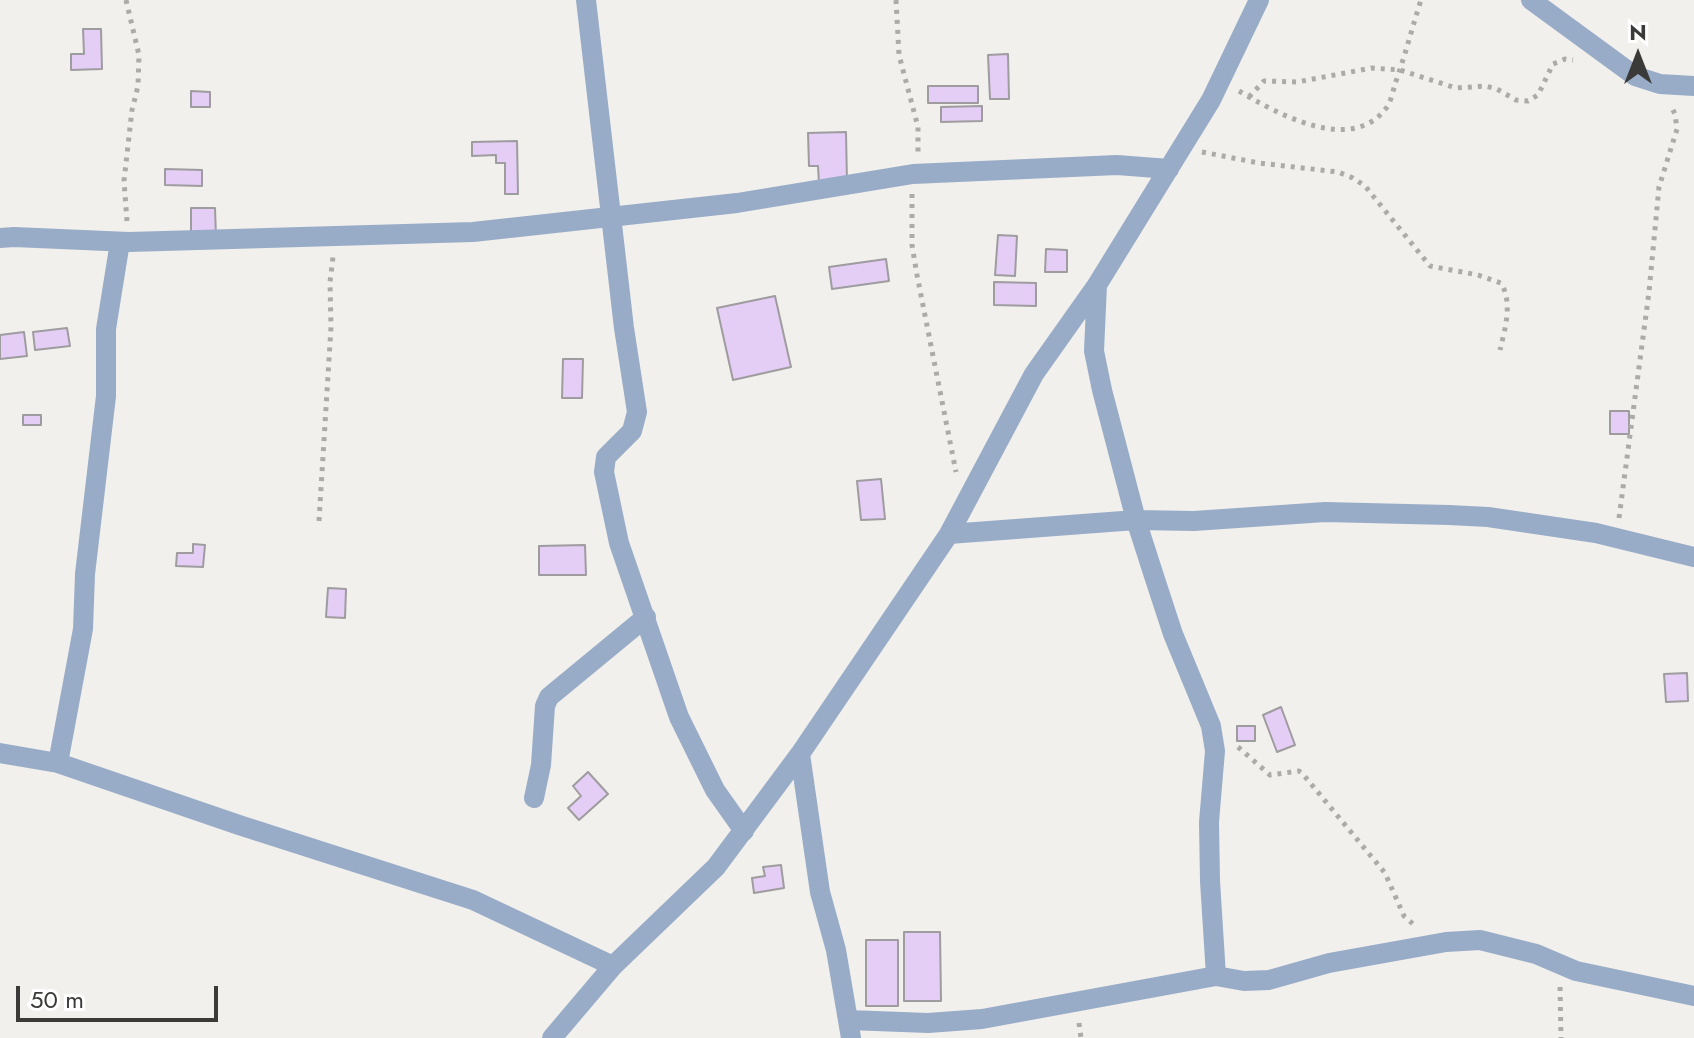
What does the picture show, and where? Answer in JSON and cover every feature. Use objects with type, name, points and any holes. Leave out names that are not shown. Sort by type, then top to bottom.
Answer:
[{"type":"street","points":[[586,0],[624,328],[637,412],[632,431],[606,457],[604,472],[619,543],[679,717],[715,790],[744,831]]},
{"type":"street","points":[[552,1038],[613,966],[716,867],[800,754],[949,534],[1034,374],[1097,285],[1221,80],[1259,0]]},
{"type":"street","points":[[1531,0],[1635,76],[1660,84],[1694,86]]},
{"type":"street","points":[[0,238],[125,242],[473,232],[737,203],[913,174],[1117,165],[1169,169]]},
{"type":"street","points":[[58,763],[83,629],[85,574],[106,396],[106,329],[125,242]]},
{"type":"street","points":[[1097,285],[1094,351],[1102,390],[1136,520],[1173,634],[1211,726],[1215,751],[1209,867],[1216,976]]},
{"type":"street","points":[[949,534],[1136,520],[1194,521],[1325,512],[1449,515],[1488,517],[1617,538],[1694,557]]},
{"type":"street","points":[[534,798],[541,765],[545,706],[549,697],[646,617]]},
{"type":"street","points":[[0,753],[58,763],[473,900],[613,966]]},
{"type":"street","points":[[800,754],[820,892],[836,950],[850,1029],[982,1019],[1216,976],[1244,981],[1269,980],[1329,963],[1446,942],[1480,940],[1600,977],[1694,996]]},
{"type":"path","points":[[125,242],[124,181],[132,110],[138,86],[139,55],[126,0]]},
{"type":"path","points":[[896,0],[899,55],[920,146],[913,174],[911,212],[914,260],[964,508]]},
{"type":"path","points":[[1221,80],[1295,121],[1329,129],[1360,126],[1387,107],[1421,0]]},
{"type":"path","points":[[1249,97],[1264,81],[1297,82],[1372,68],[1400,70],[1456,88],[1485,86],[1516,100],[1528,101],[1538,95],[1553,64],[1565,59],[1578,61]]},
{"type":"path","points":[[1617,538],[1649,292],[1659,187],[1677,129],[1675,114],[1660,84]]},
{"type":"path","points":[[1182,147],[1259,163],[1338,172],[1353,178],[1365,186],[1430,266],[1478,275],[1501,283],[1507,294],[1506,326],[1500,350]]},
{"type":"path","points":[[319,521],[331,327],[330,282],[335,236]]},
{"type":"path","points":[[1235,744],[1270,775],[1302,773],[1385,873],[1404,916],[1446,942]]},
{"type":"path","points":[[1560,964],[1561,1038]]},
{"type":"building","points":[[83,29],[101,29],[102,69],[71,70],[71,54],[84,54]]},
{"type":"building","points":[[1008,54],[1009,99],[990,99],[988,55]]},
{"type":"building","points":[[928,86],[978,86],[978,103],[928,103]]},
{"type":"building","points":[[191,91],[210,92],[210,107],[191,107]]},
{"type":"building","points":[[982,106],[982,121],[941,122],[941,107]]},
{"type":"building","points":[[846,132],[847,183],[819,184],[818,166],[809,166],[808,133]]},
{"type":"building","points":[[517,141],[518,194],[505,194],[505,163],[496,163],[496,155],[472,156],[472,142]]},
{"type":"building","points":[[165,169],[202,170],[202,186],[165,185]]},
{"type":"building","points":[[191,208],[215,208],[216,237],[191,237]]},
{"type":"building","points":[[998,235],[1017,236],[1015,276],[995,275]]},
{"type":"building","points":[[1046,249],[1067,250],[1067,272],[1045,272]]},
{"type":"building","points":[[886,259],[889,281],[832,289],[829,267]]},
{"type":"building","points":[[994,282],[1036,283],[1036,306],[994,305]]},
{"type":"building","points":[[775,296],[791,367],[733,380],[717,308]]},
{"type":"building","points":[[67,328],[70,346],[35,350],[33,332]]},
{"type":"building","points":[[24,332],[27,356],[0,359],[0,335]]},
{"type":"building","points":[[563,359],[583,359],[582,398],[562,398]]},
{"type":"building","points":[[1610,411],[1629,411],[1629,434],[1610,434]]},
{"type":"building","points":[[23,415],[41,415],[41,425],[23,425]]},
{"type":"building","points":[[881,479],[885,519],[861,520],[857,481]]},
{"type":"building","points":[[193,544],[205,545],[203,567],[176,566],[177,553],[193,553]]},
{"type":"building","points":[[585,545],[586,575],[539,575],[539,546]]},
{"type":"building","points":[[328,588],[346,589],[345,618],[326,617]]},
{"type":"building","points":[[1687,673],[1688,701],[1666,702],[1664,674]]},
{"type":"building","points":[[1281,707],[1295,745],[1277,752],[1263,715]]},
{"type":"building","points":[[1237,726],[1255,726],[1255,741],[1237,741]]},
{"type":"building","points":[[588,772],[608,794],[579,820],[568,808],[581,796],[573,786]]},
{"type":"building","points":[[781,865],[784,888],[754,893],[752,878],[765,876],[763,867]]},
{"type":"building","points":[[904,932],[940,932],[941,1001],[904,1001]]},
{"type":"building","points":[[866,940],[898,940],[898,1006],[866,1006]]}]
